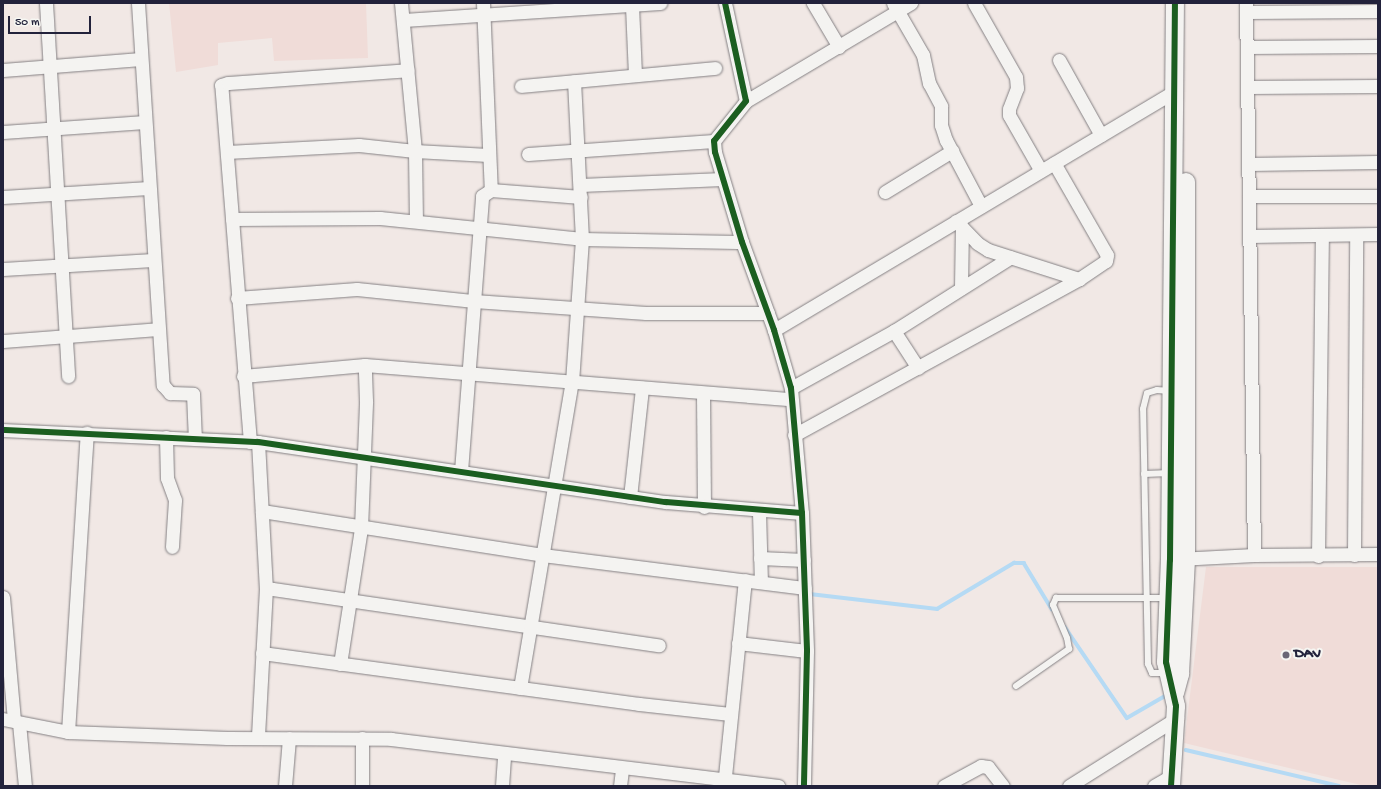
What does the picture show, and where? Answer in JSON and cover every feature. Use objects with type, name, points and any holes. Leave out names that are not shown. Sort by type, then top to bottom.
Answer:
[{"type":"street","points":[[46,3],[48,67],[68,376]]},
{"type":"street","points":[[138,3],[153,260],[163,385],[170,393],[188,392],[193,394],[195,398],[194,439]]},
{"type":"street","points":[[401,3],[415,151],[416,220]]},
{"type":"street","points":[[483,3],[485,16],[488,155],[491,190]]},
{"type":"street","points":[[403,20],[485,16],[548,7],[632,6],[660,3]]},
{"type":"street","points":[[724,3],[746,101]]},
{"type":"street","points":[[813,3],[839,47]]},
{"type":"street","points":[[528,154],[714,141],[746,101],[839,47],[896,7],[911,3]]},
{"type":"street","points":[[974,3],[1016,77],[1017,88],[1009,109],[1009,115],[1041,171]]},
{"type":"street","points":[[1175,3],[1171,473],[1178,559],[1169,598],[1167,673],[1175,693]]},
{"type":"street","points":[[1154,786],[1171,781],[1176,718],[1175,693],[1180,674],[1178,559],[1187,3]]},
{"type":"street","points":[[632,6],[635,75]]},
{"type":"street","points":[[896,7],[923,55],[929,83],[941,106],[942,132],[981,206]]},
{"type":"street","points":[[1254,555],[1246,7],[1376,8]]},
{"type":"street","points":[[1247,47],[1378,46]]},
{"type":"street","points":[[3,70],[141,59]]},
{"type":"street","points":[[1058,60],[1101,135]]},
{"type":"street","points":[[521,86],[715,68]]},
{"type":"street","points":[[258,738],[266,588],[262,512],[254,442],[243,376],[221,85],[224,83],[408,70]]},
{"type":"street","points":[[520,688],[532,627],[553,486],[572,382],[582,239],[579,151],[574,80]]},
{"type":"street","points":[[1248,87],[1378,86]]},
{"type":"street","points":[[774,330],[959,224],[981,206],[1175,91]]},
{"type":"street","points":[[3,132],[145,122]]},
{"type":"street","points":[[714,141],[722,179],[742,242],[774,330],[791,394],[802,514],[805,588],[807,651],[804,786]]},
{"type":"street","points":[[227,152],[353,144],[415,151],[488,155]]},
{"type":"street","points":[[885,192],[952,151]]},
{"type":"street","points":[[1249,164],[1378,162]]},
{"type":"street","points":[[794,435],[1079,279],[1100,267],[1106,261],[1107,255],[1054,163]]},
{"type":"street","points":[[461,471],[474,301],[482,227],[482,196],[491,190],[581,191],[722,179]]},
{"type":"street","points":[[3,198],[149,188]]},
{"type":"street","points":[[1249,196],[1378,196]]},
{"type":"street","points":[[232,219],[353,217],[416,220],[582,239],[742,242]]},
{"type":"street","points":[[959,224],[988,250],[1079,279]]},
{"type":"street","points":[[959,224],[961,288]]},
{"type":"street","points":[[1250,236],[1378,234]]},
{"type":"street","points":[[1318,556],[1322,235]]},
{"type":"street","points":[[1354,555],[1356,235]]},
{"type":"street","points":[[243,376],[365,365],[468,372],[703,393],[791,394],[1011,257]]},
{"type":"street","points":[[3,269],[153,260]]},
{"type":"street","points":[[238,298],[357,289],[474,301],[646,313],[768,313]]},
{"type":"street","points":[[3,341],[158,330]]},
{"type":"street","points":[[894,331],[918,368]]},
{"type":"street","points":[[340,664],[361,528],[364,456],[365,365]]},
{"type":"street","points":[[630,497],[642,388]]},
{"type":"street","points":[[703,393],[704,507]]},
{"type":"street","points":[[3,430],[254,442],[364,456],[553,486],[704,507],[802,514]]},
{"type":"street","points":[[68,732],[87,433]]},
{"type":"street","points":[[166,437],[167,478],[175,500],[172,547]]},
{"type":"street","points":[[262,512],[543,555],[805,588]]},
{"type":"street","points":[[759,512],[761,582]]},
{"type":"street","points":[[1178,559],[1254,555],[1318,556],[1378,554]]},
{"type":"street","points":[[760,558],[804,560]]},
{"type":"street","points":[[724,784],[744,580]]},
{"type":"street","points":[[266,588],[659,645]]},
{"type":"street","points":[[3,597],[12,721],[25,786]]},
{"type":"street","points":[[738,643],[807,651]]},
{"type":"street","points":[[262,653],[520,688],[730,714]]},
{"type":"street","points":[[1069,786],[1176,718]]},
{"type":"street","points":[[12,721],[68,732],[258,738],[390,739],[622,769],[724,784],[778,786]]},
{"type":"street","points":[[285,786],[288,738]]},
{"type":"street","points":[[362,738],[362,786]]},
{"type":"street","points":[[502,786],[504,754]]},
{"type":"street","points":[[944,786],[981,766],[988,767],[1003,786]]},
{"type":"street","points":[[620,786],[622,769]]},
{"type":"lane","points":[[1167,673],[1152,673],[1149,669],[1145,597],[1143,400],[1148,394],[1157,390],[1172,391]]},
{"type":"lane","points":[[1144,474],[1171,473]]},
{"type":"lane","points":[[1016,686],[1069,649],[1067,638],[1053,605],[1056,598],[1169,598]]},
{"type":"shaded area","points":[[169,3],[366,3],[368,58],[274,61],[272,38],[218,43],[218,65],[176,72]]},
{"type":"shaded area","name":"DAV","points":[[1206,567],[1378,567],[1378,786],[1365,786],[1184,743]]},
{"type":"waterway","points":[[810,594],[937,609],[1014,563],[1024,563],[1052,609]]},
{"type":"waterway","points":[[1065,627],[1127,718],[1165,696]]},
{"type":"waterway","points":[[1186,750],[1339,786]]},
{"type":"cycle path","points":[[725,3],[746,101],[714,141],[715,152],[742,242],[774,330],[791,388],[802,513],[807,651],[804,786]]},
{"type":"cycle path","points":[[1171,786],[1176,706],[1166,662],[1170,560],[1175,3]]},
{"type":"cycle path","points":[[3,430],[258,442],[666,502],[802,513]]},
{"type":"place","name":"DAV","points":[[1286,655]]}]
